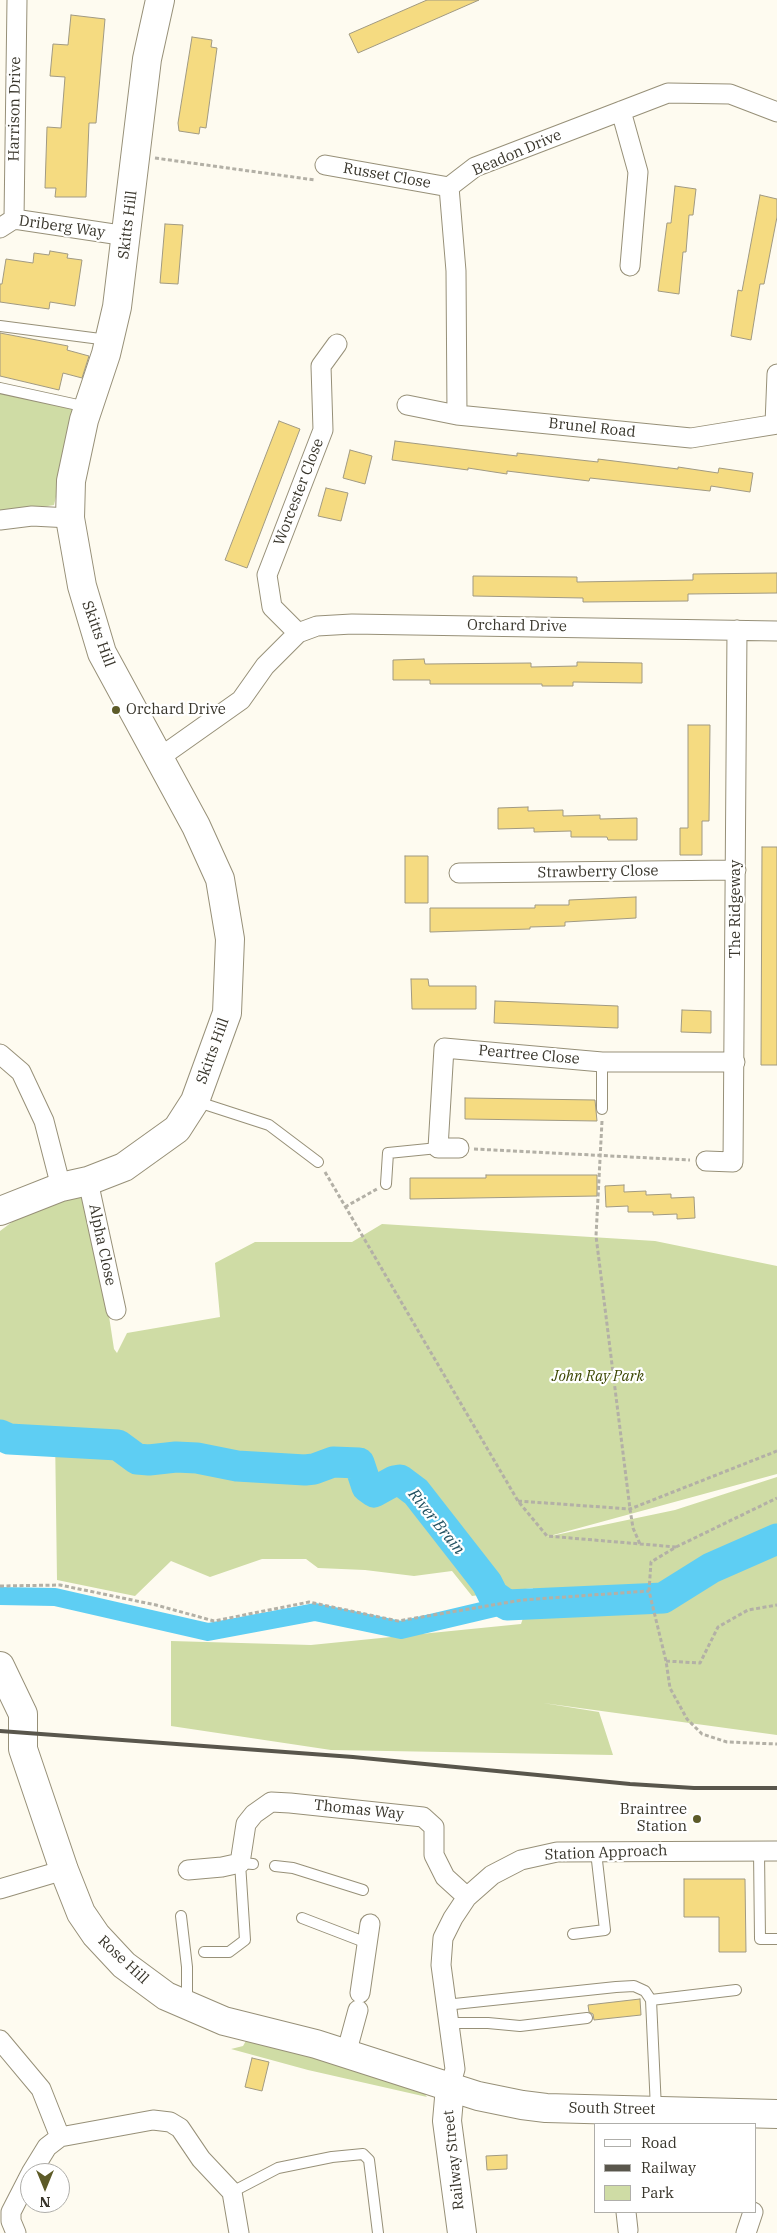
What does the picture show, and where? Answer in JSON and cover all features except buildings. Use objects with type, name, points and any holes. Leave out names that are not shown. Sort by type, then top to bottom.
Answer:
[{"type":"street","name":"Harrison Drive","points":[[7,223],[17,0]]},
{"type":"street","name":"Skitts Hill","points":[[0,1211],[61,1187],[88,1181],[124,1167],[177,1129],[195,1101],[227,1013],[230,938],[220,879],[196,826],[102,653],[82,586],[70,518],[71,481],[88,408],[117,307],[147,59],[159,2]]},
{"type":"street","name":"Beadon Drive","points":[[449,187],[475,167],[668,94],[730,94],[777,112]]},
{"type":"street","points":[[621,111],[638,172],[630,266]]},
{"type":"street","name":"Russet Close","points":[[325,165],[449,187]]},
{"type":"street","points":[[449,187],[456,271],[457,415]]},
{"type":"street","name":"Driberg Way","points":[[7,223],[127,236]]},
{"type":"street","name":"Worcester Close","points":[[298,633],[272,607],[267,575],[323,430],[321,366],[337,344]]},
{"type":"street","points":[[776,424],[777,374]]},
{"type":"street","name":"Brunel Road","points":[[407,405],[457,415],[691,438],[776,424]]},
{"type":"street","points":[[0,520],[32,516],[70,518]]},
{"type":"street","name":"Orchard Drive","points":[[159,758],[241,700],[265,666],[298,633],[316,626],[352,624],[777,631]]},
{"type":"street","name":"The Ridgeway","points":[[706,1161],[733,1162],[737,630]]},
{"type":"street","name":"Strawberry Close","points":[[459,873],[736,870]]},
{"type":"street","name":"Peartree Close","points":[[438,1148],[444,1048],[602,1062],[735,1062]]},
{"type":"street","points":[[0,1054],[21,1072],[44,1121],[61,1187]]},
{"type":"street","points":[[438,1148],[459,1148]]},
{"type":"street","name":"Alpha Close","points":[[88,1181],[116,1310]]},
{"type":"street","name":"Rose Hill","points":[[0,1666],[23,1714],[23,1749],[64,1870],[81,1913],[105,1946],[136,1976],[166,1996],[233,2024],[316,2044],[450,2087]]},
{"type":"street","name":"Thomas Way","points":[[246,1864],[246,1824],[254,1814],[271,1802],[423,1817],[434,1827],[434,1855],[445,1877],[467,1897]]},
{"type":"street","name":"Station Approach","points":[[450,2087],[454,2069],[441,1965],[443,1938],[467,1897],[492,1875],[521,1860],[557,1852],[768,1851]]},
{"type":"street","points":[[188,1870],[246,1864]]},
{"type":"street","points":[[0,1889],[64,1870]]},
{"type":"street","points":[[346,2054],[359,2002],[368,1934]]},
{"type":"street","points":[[0,2040],[41,2089],[60,2137]]},
{"type":"street","name":"South Street","points":[[450,2087],[522,2105],[615,2117],[656,2110],[777,2114]]},
{"type":"street","name":"Railway Street","points":[[450,2087],[447,2120],[462,2233]]},
{"type":"street","points":[[37,2163],[47,2146],[60,2137],[152,2120],[170,2122],[180,2128],[201,2158],[232,2192],[239,2233]]},
{"type":"street","points":[[16,2233],[11,2221],[10,2212],[20,2194]]},
{"type":"street","points":[[746,2233],[753,2213]]},
{"type":"lane","points":[[0,326],[109,340]]},
{"type":"lane","points":[[0,388],[88,408]]},
{"type":"lane","points":[[602,1062],[602,1109]]},
{"type":"lane","points":[[195,1101],[269,1124],[318,1162]]},
{"type":"lane","points":[[386,1184],[388,1153],[438,1148]]},
{"type":"lane","points":[[768,1851],[760,1939],[777,1939]]},
{"type":"lane","points":[[573,1934],[605,1930],[596,1852]]},
{"type":"lane","name":"Thomas Way","points":[[204,1952],[229,1952],[245,1940],[246,1864]]},
{"type":"lane","points":[[275,1866],[293,1868],[363,1890]]},
{"type":"lane","points":[[181,1916],[187,1967],[187,2005]]},
{"type":"lane","points":[[302,1918],[368,1934]]},
{"type":"lane","points":[[445,2005],[634,1986],[645,1991],[651,2000],[656,2110]]},
{"type":"lane","points":[[651,2000],[736,1990]]},
{"type":"lane","points":[[448,2023],[488,2023],[520,2026],[587,2018]]},
{"type":"lane","points":[[232,2192],[278,2168],[305,2161],[356,2154],[366,2155],[378,2233]]},
{"type":"path","points":[[136,155],[322,181],[325,165]]},
{"type":"path","points":[[602,1109],[596,1236],[630,1509],[633,1528],[640,1544]]},
{"type":"path","points":[[459,1148],[706,1161]]},
{"type":"path","points":[[318,1162],[518,1501],[547,1536],[676,1547]]},
{"type":"path","points":[[345,1207],[386,1184]]},
{"type":"path","points":[[518,1501],[630,1509],[777,1450]]},
{"type":"path","points":[[777,1498],[676,1547],[651,1562],[649,1591],[666,1661],[670,1688],[687,1719],[702,1734],[728,1742],[777,1744]]},
{"type":"path","points":[[0,1586],[60,1585],[156,1605],[214,1621],[309,1602],[398,1621],[522,1600],[649,1591]]},
{"type":"path","points":[[666,1661],[700,1663],[718,1627],[748,1610],[777,1605]]},
{"type":"green space","points":[[0,393],[77,410],[54,505],[0,514]]},
{"type":"green space","name":"John Ray Park","points":[[84,1193],[98,1244],[114,1349],[117,1353],[127,1333],[220,1317],[215,1263],[255,1242],[352,1242],[382,1224],[655,1241],[777,1266],[777,1474],[546,1537],[675,1510],[777,1477],[777,1735],[543,1703],[599,1712],[613,1755],[331,1750],[171,1726],[171,1641],[311,1645],[521,1624],[533,1588],[472,1596],[452,1571],[414,1576],[365,1570],[318,1568],[306,1559],[262,1559],[210,1577],[171,1561],[135,1596],[57,1580],[55,1434],[38,1433],[0,1422],[0,1231],[20,1216]]},
{"type":"green space","points":[[247,2039],[355,2069],[423,2092],[427,2097],[308,2070],[231,2049],[243,2046]]},
{"type":"waterway","name":"River Brain","points":[[0,1435],[9,1439],[118,1445],[137,1459],[149,1460],[176,1457],[197,1458],[237,1466],[305,1470],[314,1469],[333,1462],[359,1463],[367,1487],[374,1492],[394,1481],[400,1480],[416,1492],[487,1583],[493,1595],[507,1605],[663,1598],[711,1568],[777,1539]]},
{"type":"waterway","points":[[0,1596],[55,1597],[208,1632],[315,1612],[401,1630],[507,1605]]},
{"type":"railway","points":[[0,1731],[353,1757],[630,1784],[694,1788],[777,1788]]},
{"type":"place","name":"Orchard Drive","points":[[116,710]]},
{"type":"place","name":"Braintree Station","points":[[697,1819]]}]
